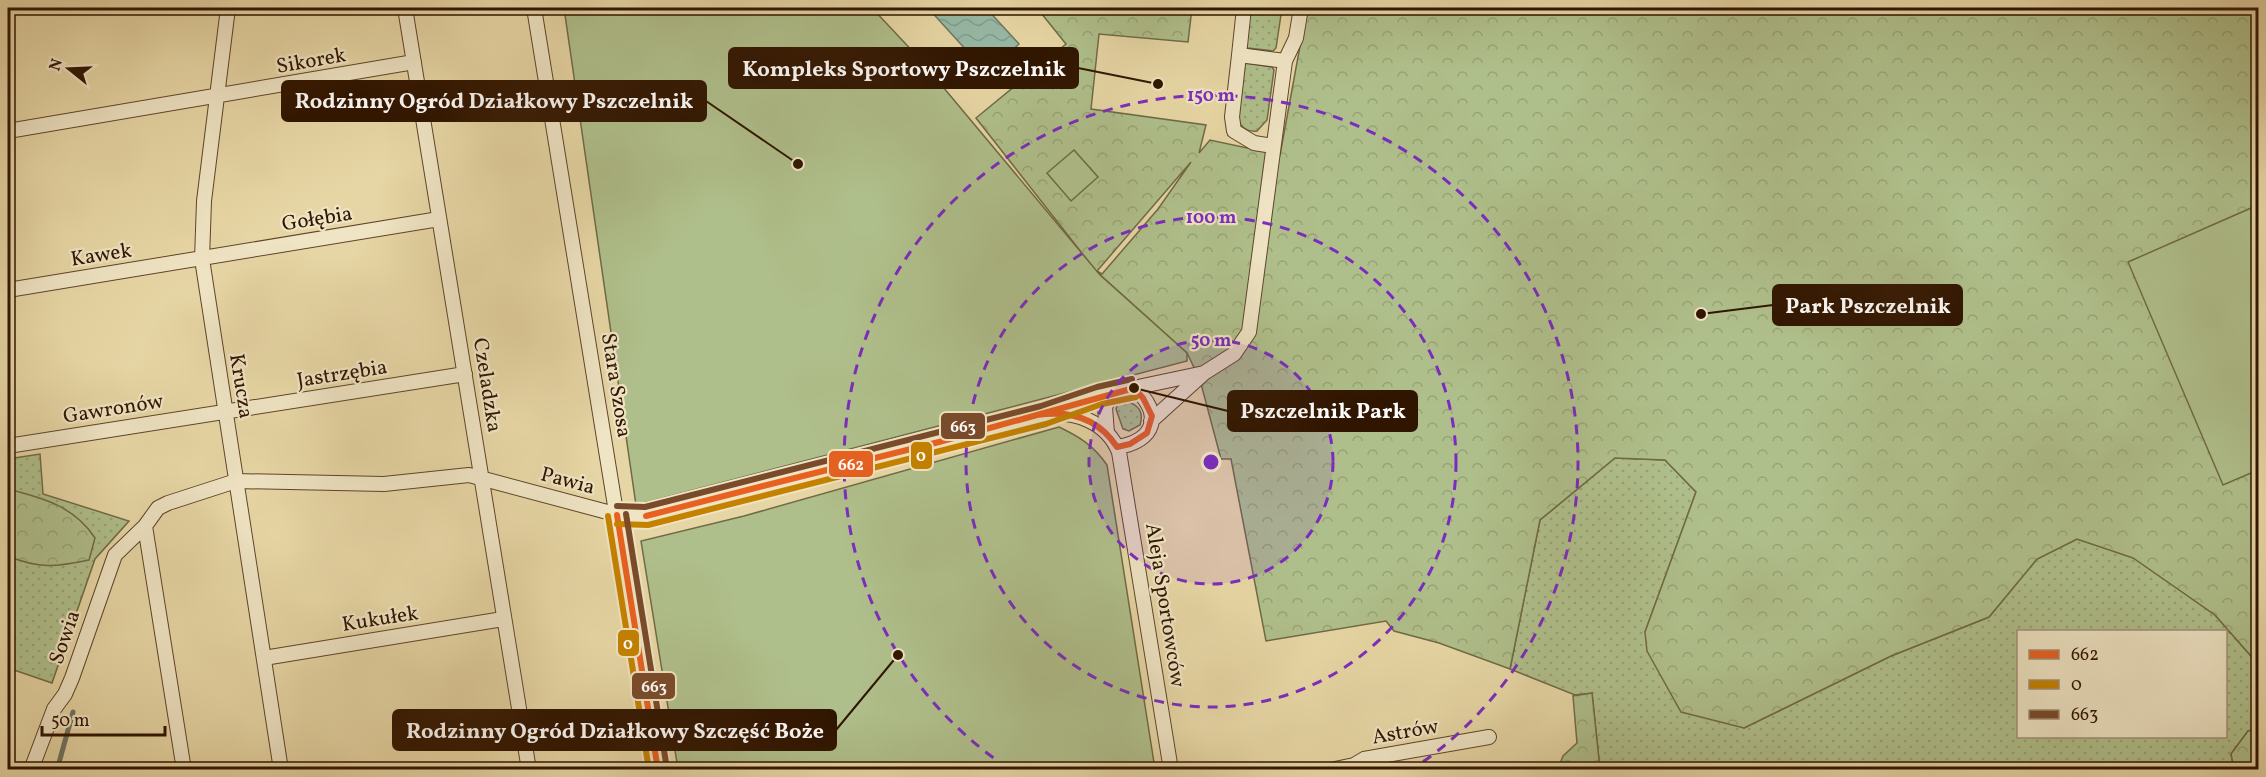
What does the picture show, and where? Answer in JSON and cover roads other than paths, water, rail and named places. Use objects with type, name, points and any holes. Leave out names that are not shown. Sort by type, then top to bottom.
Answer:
[{"type":"street","name":"Krucza","points":[[228,8],[204,201],[202,259],[281,770]]},
{"type":"street","name":"Czeladzka","points":[[405,8],[529,770]]},
{"type":"street","name":"Stara Szosa","points":[[534,8],[658,770]]},
{"type":"street","points":[[1244,8],[1232,117],[1234,131],[1254,142],[1273,146]]},
{"type":"street","points":[[1151,421],[1204,373],[1234,354],[1249,332],[1285,61],[1296,38],[1300,8]]},
{"type":"street","points":[[1239,55],[1285,61]]},
{"type":"street","name":"Sikorek","points":[[8,132],[216,98],[414,62]]},
{"type":"street","name":"Gołębia","points":[[202,259],[439,219]]},
{"type":"street","name":"Kawek","points":[[8,290],[202,259]]},
{"type":"street","points":[[1044,415],[1113,392],[1204,373]]},
{"type":"street","name":"Jastrzębia","points":[[225,412],[465,374]]},
{"type":"street","points":[[1117,447],[1132,445],[1145,436],[1151,421],[1153,412],[1149,402],[1134,388]]},
{"type":"street","points":[[1107,433],[1106,407],[1113,392]]},
{"type":"street","name":"Gawronów","points":[[8,446],[225,412]]},
{"type":"street","name":"Pawia","points":[[236,481],[384,484],[470,475],[617,515],[646,516],[1044,415],[1059,413],[1081,417],[1107,433],[1117,447]]},
{"type":"street","name":"Aleja Sportowców","points":[[1117,447],[1171,770]]},
{"type":"street","name":"Sowia","points":[[31,770],[54,709],[65,694],[72,678],[115,555],[145,526],[158,508],[236,481]]},
{"type":"street","points":[[145,526],[184,770]]},
{"type":"street","name":"Kukułek","points":[[264,658],[503,619]]},
{"type":"street","name":"Astrów","points":[[1330,770],[1354,767],[1364,759],[1489,737]]},
{"type":"water","points":[[928,8],[986,8],[1019,44],[987,73]]},
{"type":"waterway","points":[[57,770],[73,712]]},
{"type":"place","name":"Kompleks Sportowy Pszczelnik","points":[[1158,84]]},
{"type":"place","name":"Rodzinny Ogród Działkowy Pszczelnik","points":[[798,164]]},
{"type":"place","name":"Park Pszczelnik","points":[[1701,314]]},
{"type":"place","name":"Pszczelnik Park","points":[[1134,388]]},
{"type":"place","name":"Rodzinny Ogród Działkowy Szczęść Boże","points":[[898,655]]}]
